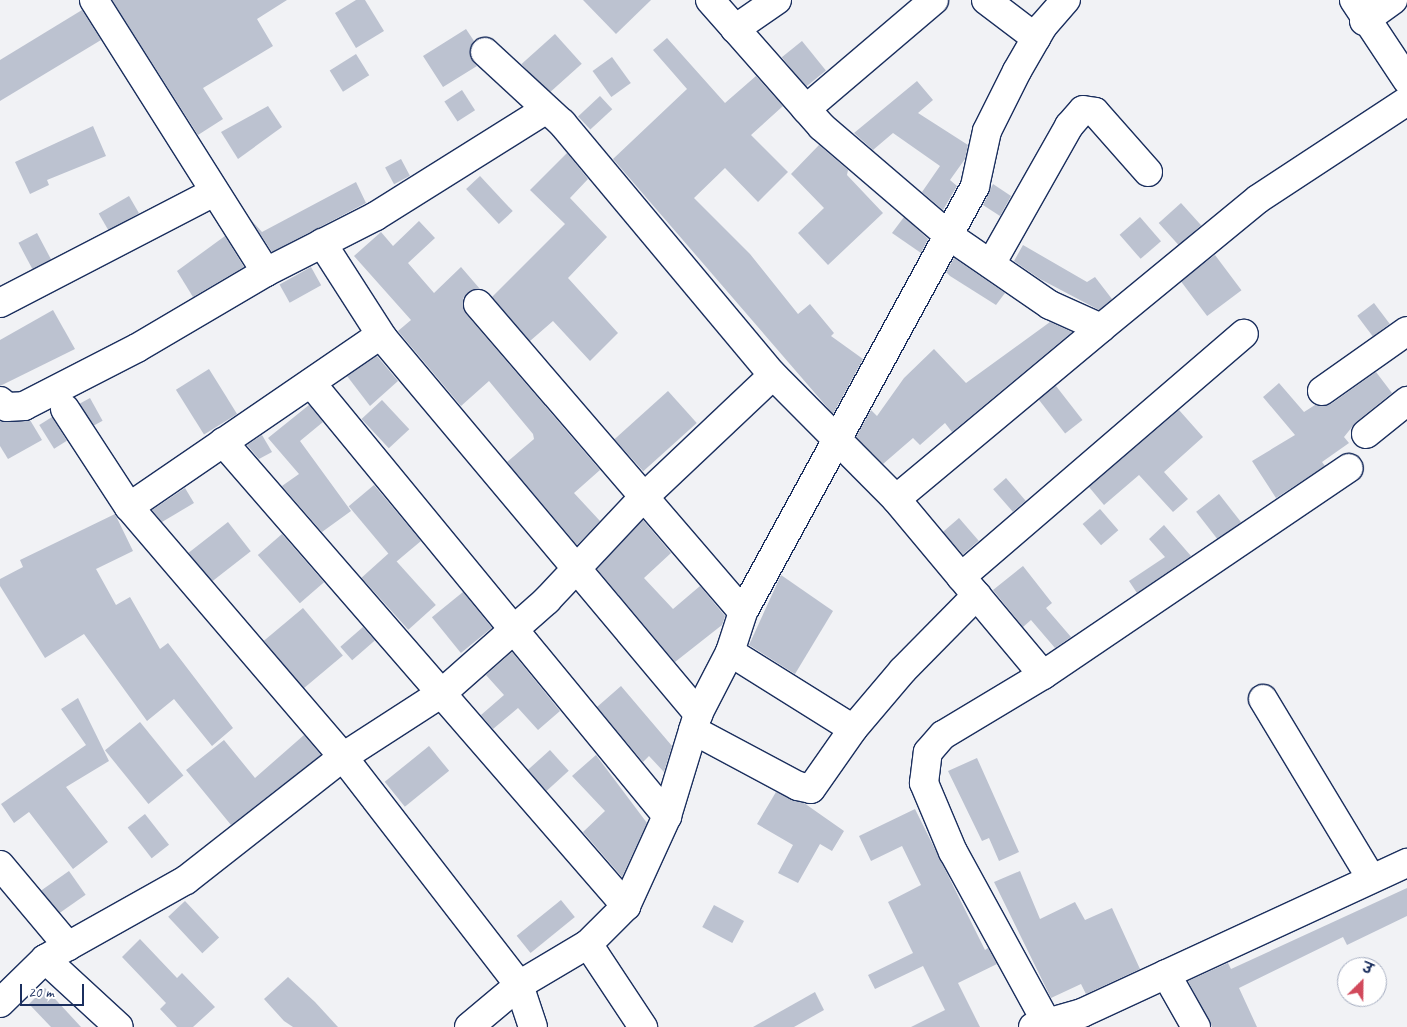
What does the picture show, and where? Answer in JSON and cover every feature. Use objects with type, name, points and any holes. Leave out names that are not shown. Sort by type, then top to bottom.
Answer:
[{"type":"street","points":[[94,0],[266,272]]},
{"type":"street","points":[[710,0],[806,109],[948,235],[1050,305],[1101,328]]},
{"type":"street","points":[[735,29],[776,0]]},
{"type":"street","points":[[806,109],[934,0]]},
{"type":"street","points":[[986,0],[1036,38]]},
{"type":"street","points":[[469,1027],[519,985],[588,944],[626,906],[667,816],[695,722],[730,652],[743,612],[975,186],[987,131],[1036,38],[1066,0]]},
{"type":"street","points":[[1393,0],[1359,10],[1407,80]]},
{"type":"street","points":[[485,52],[545,110],[562,122],[773,375],[896,499],[1043,675]]},
{"type":"street","points":[[896,499],[1258,198],[1407,102]]},
{"type":"street","points":[[0,401],[7,407],[36,400],[137,348],[266,272],[376,216],[545,110]]},
{"type":"street","points":[[991,264],[1069,126],[1083,110],[1095,112],[1148,172]]},
{"type":"street","points":[[0,303],[214,192]]},
{"type":"street","points":[[322,244],[383,338],[575,566],[695,722],[798,786],[812,789],[853,729],[969,586],[1244,334]]},
{"type":"street","points":[[478,304],[642,499],[743,612]]},
{"type":"street","points":[[1322,391],[1407,331]]},
{"type":"street","points":[[129,507],[311,383],[383,338]]},
{"type":"street","points":[[0,1003],[45,959],[186,880],[343,757],[442,692],[511,629],[547,600],[575,566],[642,499],[773,375]]},
{"type":"street","points":[[311,383],[511,629],[667,816]]},
{"type":"street","points":[[1366,434],[1407,401]]},
{"type":"street","points":[[65,409],[129,507],[343,757],[519,985],[533,1027]]},
{"type":"street","points":[[224,442],[626,906]]},
{"type":"street","points":[[1349,468],[1043,675],[943,735],[928,752],[924,784],[954,852],[1043,1025],[1082,1013],[1407,863]]},
{"type":"street","points":[[730,652],[853,729]]},
{"type":"street","points":[[1263,698],[1371,878]]},
{"type":"street","points":[[0,865],[68,946]]},
{"type":"street","points":[[588,944],[643,1027]]},
{"type":"street","points":[[45,959],[119,1027]]},
{"type":"street","points":[[1166,974],[1196,1027]]},
{"type":"building","points":[[112,0],[287,0],[257,19],[273,46],[203,88],[223,119],[198,135]]},
{"type":"building","points":[[356,0],[365,0],[384,31],[356,48],[335,13]]},
{"type":"building","points":[[583,0],[651,0],[616,34]]},
{"type":"building","points":[[82,10],[101,40],[0,101],[0,60]]},
{"type":"building","points":[[466,29],[474,41],[470,57],[477,66],[443,87],[423,56]]},
{"type":"building","points":[[555,34],[582,64],[548,94],[522,64]]},
{"type":"building","points":[[667,38],[725,103],[756,76],[783,106],[751,135],[788,172],[758,202],[725,168],[694,198],[750,254],[798,314],[810,304],[834,333],[831,336],[863,359],[833,414],[613,159],[687,89],[653,50]]},
{"type":"building","points":[[802,41],[826,71],[806,87],[782,57]]},
{"type":"building","points":[[356,54],[369,75],[343,92],[330,70]]},
{"type":"building","points":[[612,57],[631,83],[611,97],[593,71]]},
{"type":"building","points":[[917,81],[933,100],[918,113],[968,145],[965,159],[950,180],[957,186],[943,210],[922,192],[940,166],[893,133],[873,150],[854,133]]},
{"type":"building","points":[[462,90],[475,110],[457,122],[444,101]]},
{"type":"building","points":[[600,96],[612,109],[590,130],[578,116]]},
{"type":"building","points":[[268,106],[282,127],[238,159],[221,132]]},
{"type":"building","points":[[93,126],[106,156],[47,180],[49,185],[30,194],[15,162]]},
{"type":"building","points":[[819,145],[848,170],[847,175],[883,213],[828,265],[798,233],[824,208],[791,174]]},
{"type":"building","points":[[567,153],[588,179],[570,198],[607,237],[568,278],[618,333],[590,361],[553,321],[530,341],[492,297],[565,224],[530,190]]},
{"type":"building","points":[[401,159],[410,176],[394,184],[385,167]]},
{"type":"building","points":[[480,176],[513,211],[499,224],[466,189]]},
{"type":"building","points":[[356,182],[366,203],[272,252],[251,220],[262,232]]},
{"type":"building","points":[[993,184],[1011,196],[1000,216],[983,205]]},
{"type":"building","points":[[129,196],[139,213],[109,231],[99,214]]},
{"type":"building","points":[[1181,203],[1201,225],[1179,245],[1159,223]]},
{"type":"building","points":[[904,217],[928,239],[921,253],[892,233]]},
{"type":"building","points":[[1140,217],[1161,241],[1141,259],[1120,235]]},
{"type":"building","points":[[419,221],[435,238],[408,263],[434,293],[461,267],[480,289],[463,298],[466,314],[600,470],[574,493],[600,521],[577,545],[507,462],[534,439],[533,434],[489,381],[461,406],[398,331],[411,320],[354,256],[381,232],[393,246]]},
{"type":"building","points":[[37,233],[51,259],[33,269],[18,243]]},
{"type":"building","points":[[225,236],[244,267],[193,297],[177,271]]},
{"type":"building","points":[[1023,245],[1087,282],[1095,277],[1112,299],[1099,310],[1040,279],[1014,261]]},
{"type":"building","points":[[1215,255],[1241,290],[1207,316],[1181,281]]},
{"type":"building","points":[[954,258],[1005,293],[996,305],[946,272]]},
{"type":"building","points":[[311,267],[321,285],[290,303],[280,284]]},
{"type":"building","points":[[1374,303],[1390,324],[1373,336],[1357,316]]},
{"type":"building","points":[[53,310],[75,349],[0,386],[0,340]]},
{"type":"building","points":[[1050,322],[1072,332],[952,432],[945,423],[920,445],[913,438],[883,464],[856,437],[871,410],[877,416],[904,378],[934,349],[966,383]]},
{"type":"building","points":[[377,356],[398,381],[370,406],[347,376]]},
{"type":"building","points":[[209,369],[237,414],[204,435],[176,390]]},
{"type":"building","points":[[1376,372],[1392,393],[1356,422],[1344,437],[1349,443],[1322,462],[1325,466],[1276,498],[1252,461],[1295,435],[1263,397],[1279,383],[1304,412],[1315,405],[1331,404]]},
{"type":"building","points":[[1056,386],[1082,420],[1065,433],[1039,400]]},
{"type":"building","points":[[668,391],[697,423],[643,471],[614,439]]},
{"type":"building","points":[[90,398],[103,421],[92,427],[80,404]]},
{"type":"building","points":[[382,400],[409,429],[389,448],[362,419]]},
{"type":"building","points":[[309,405],[323,422],[300,441],[351,511],[322,532],[282,486],[299,474],[268,438]]},
{"type":"building","points":[[1179,410],[1203,437],[1164,472],[1188,499],[1173,512],[1139,475],[1104,505],[1089,487]]},
{"type":"building","points":[[52,417],[67,441],[54,449],[39,425]]},
{"type":"building","points":[[0,420],[30,420],[42,440],[8,459],[0,446]]},
{"type":"building","points":[[262,435],[272,452],[259,459],[247,445]]},
{"type":"building","points":[[1006,478],[1026,501],[1013,512],[993,489]]},
{"type":"building","points":[[374,485],[421,541],[396,562],[349,506]]},
{"type":"building","points":[[185,488],[194,503],[162,522],[152,510]]},
{"type":"building","points":[[1219,494],[1241,522],[1218,540],[1196,512]]},
{"type":"building","points":[[1100,509],[1118,530],[1101,545],[1083,524]]},
{"type":"building","points":[[115,514],[133,551],[96,569],[116,605],[130,597],[160,649],[168,643],[233,728],[212,746],[174,699],[147,721],[84,634],[45,658],[0,586],[0,579],[23,567],[20,560]]},
{"type":"building","points":[[959,518],[979,541],[963,554],[943,532]]},
{"type":"building","points":[[643,520],[671,553],[644,578],[673,609],[700,586],[725,616],[722,625],[675,662],[597,569]]},
{"type":"building","points":[[228,522],[251,551],[211,582],[189,553]]},
{"type":"building","points":[[1164,525],[1191,556],[1137,593],[1129,581],[1165,557],[1149,539]]},
{"type":"building","points":[[282,534],[324,582],[300,603],[258,555]]},
{"type":"building","points":[[389,553],[436,605],[408,630],[362,578]]},
{"type":"building","points":[[1023,566],[1052,603],[1046,608],[1071,637],[1055,648],[1031,620],[1023,627],[993,590]]},
{"type":"building","points":[[781,575],[833,611],[795,674],[749,645]]},
{"type":"building","points":[[463,592],[492,628],[461,653],[432,617]]},
{"type":"building","points":[[303,608],[343,655],[304,688],[264,641]]},
{"type":"building","points":[[363,627],[375,641],[352,660],[340,647]]},
{"type":"building","points":[[512,652],[560,711],[538,730],[518,708],[493,729],[481,715],[504,695],[486,675]]},
{"type":"building","points":[[621,686],[672,746],[664,772],[649,756],[643,762],[597,707]]},
{"type":"building","points":[[78,698],[109,761],[66,787],[108,842],[73,869],[29,812],[14,823],[1,804],[86,745],[61,709]]},
{"type":"building","points":[[140,722],[183,776],[148,804],[105,750]]},
{"type":"building","points":[[304,735],[321,755],[231,825],[186,770],[224,740],[255,778]]},
{"type":"building","points":[[429,746],[449,771],[405,807],[385,782]]},
{"type":"building","points":[[550,750],[569,771],[546,791],[528,770]]},
{"type":"building","points":[[596,755],[647,823],[622,877],[583,832],[605,811],[572,776]]},
{"type":"building","points":[[977,758],[1019,852],[999,861],[989,838],[982,841],[948,771]]},
{"type":"building","points":[[776,792],[804,803],[844,831],[832,851],[820,844],[798,883],[778,873],[793,845],[757,824]]},
{"type":"building","points":[[915,809],[985,950],[988,948],[997,964],[958,983],[980,1027],[911,1027],[945,1010],[923,966],[875,989],[868,975],[913,953],[888,902],[921,885],[902,846],[871,861],[859,836]]},
{"type":"building","points":[[145,814],[169,845],[152,858],[128,828]]},
{"type":"building","points":[[69,871],[86,895],[58,914],[41,891]]},
{"type":"building","points":[[1020,871],[1040,919],[1075,902],[1085,920],[1112,908],[1140,969],[1086,994],[1081,984],[1051,998],[994,882]]},
{"type":"building","points":[[1407,888],[1407,916],[1347,945],[1343,937],[1239,988],[1257,1027],[1212,1027],[1188,981],[1228,963],[1231,969]]},
{"type":"building","points":[[561,900],[575,917],[531,953],[517,936]]},
{"type":"building","points":[[185,901],[219,938],[202,953],[168,917]]},
{"type":"building","points":[[714,905],[744,921],[732,943],[702,927]]},
{"type":"building","points":[[140,939],[177,978],[182,973],[215,1007],[193,1027],[177,1027],[160,1009],[166,1003],[122,957]]},
{"type":"building","points":[[288,977],[338,1027],[293,1027],[284,1021],[264,999]]},
{"type":"building","points":[[45,988],[81,1027],[51,1027],[29,1004]]},
{"type":"building","points":[[815,992],[824,1010],[794,1027],[753,1027]]}]
